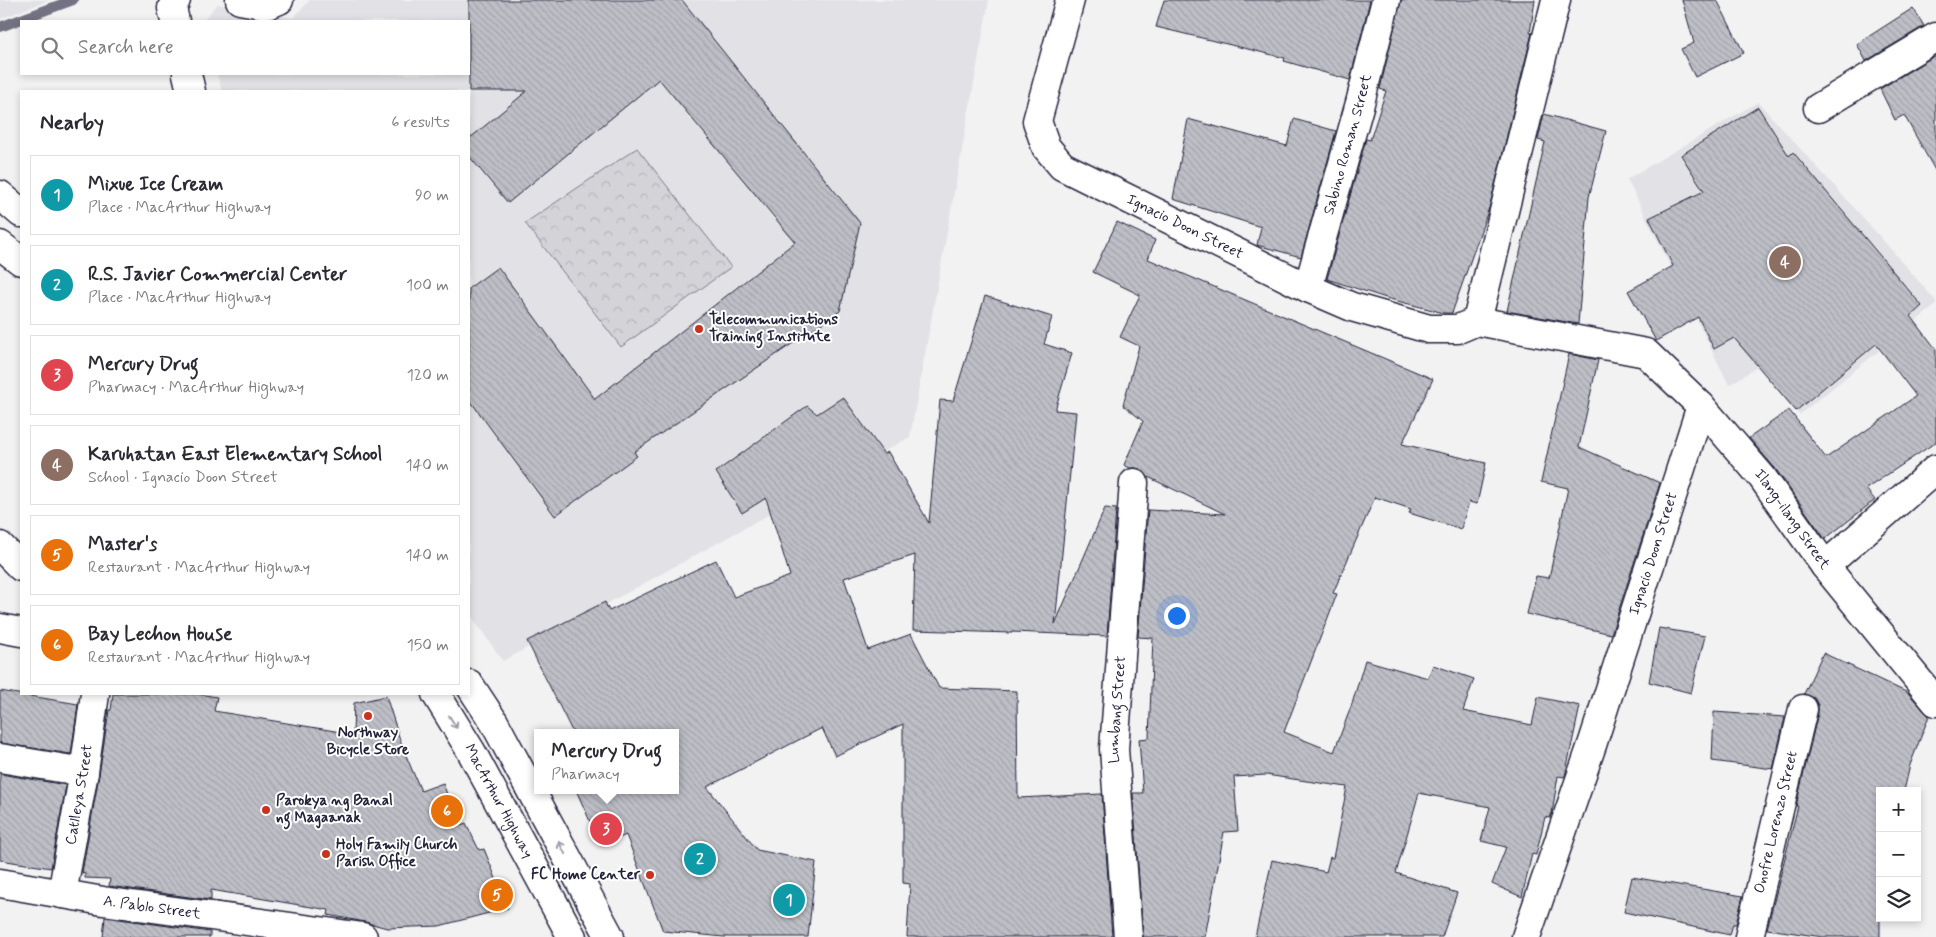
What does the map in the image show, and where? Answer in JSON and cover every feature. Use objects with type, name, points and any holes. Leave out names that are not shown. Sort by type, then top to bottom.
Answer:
[{"type":"main road","points":[[175,20],[172,8],[176,0]]},
{"type":"main road","points":[[240,0],[267,5],[279,0]]},
{"type":"main road","name":"Ignacio Doon Street","points":[[1070,0],[1037,121],[1046,147],[1062,166],[1308,288],[1352,307],[1429,328],[1458,328],[1477,321],[1646,353],[1701,406],[1594,742],[1526,937]]},
{"type":"main road","name":"Sabino Roman Street","points":[[1308,288],[1386,0]]},
{"type":"main road","points":[[1477,321],[1556,0]]},
{"type":"main road","points":[[1818,108],[1936,37]]},
{"type":"main road","points":[[187,75],[191,90]]},
{"type":"main road","points":[[0,195],[20,212]]},
{"type":"main road","points":[[0,244],[20,260]]},
{"type":"main road","name":"Ilang-ilang Street","points":[[1701,406],[1762,477],[1825,566],[1936,469]]},
{"type":"main road","name":"Lumbang Street","points":[[1128,937],[1114,749],[1134,483]]},
{"type":"main road","points":[[0,546],[20,566]]},
{"type":"main road","points":[[1825,566],[1936,702]]},
{"type":"main road","points":[[0,628],[20,632]]},
{"type":"main road","points":[[470,686],[494,722],[610,937]]},
{"type":"main road","name":"Catlleya Street","points":[[62,894],[84,772],[95,695]]},
{"type":"main road","name":"MacArthur Highway","points":[[437,695],[471,751],[572,937]]},
{"type":"main road","name":"Onofre Lorenzo Street","points":[[1749,937],[1803,709]]},
{"type":"main road","points":[[0,758],[84,772]]},
{"type":"main road","name":"A. Pablo Street","points":[[0,883],[232,928],[364,937]]},
{"type":"shaded area","points":[[0,0],[49,0],[0,19]]},
{"type":"shaded area","name":"Telecommunications Training Institute","points":[[310,0],[989,0],[910,437],[503,661],[470,614],[470,90],[222,90],[217,75],[470,75],[470,20],[204,20],[217,4],[293,18]]},
{"type":"shaded area","points":[[1758,102],[1936,301],[1936,305],[1799,415],[1757,367],[1729,385],[1627,179]]},
{"type":"green space","points":[[637,148],[731,267],[621,347],[525,223]]},
{"type":"building","points":[[469,0],[682,0],[860,223],[840,311],[634,452],[637,456],[555,516],[470,400],[470,287],[498,267],[595,399],[795,242],[659,79],[508,203],[470,157],[470,138],[527,91],[469,90]]},
{"type":"building","points":[[1164,0],[1370,0],[1350,80],[1284,61],[1285,58],[1156,27]]},
{"type":"building","points":[[1401,0],[1535,0],[1530,33],[1532,33],[1490,205],[1452,313],[1444,313],[1386,298],[1327,279],[1366,139],[1370,140],[1386,91],[1380,89]]},
{"type":"building","points":[[1682,0],[1717,0],[1744,53],[1695,77],[1681,49],[1694,43]]},
{"type":"building","points":[[1913,8],[1924,26],[1866,61],[1857,44]]},
{"type":"building","points":[[1936,55],[1936,172],[1904,115],[1895,120],[1880,89]]},
{"type":"building","points":[[1758,107],[1789,156],[1793,152],[1922,306],[1911,316],[1936,349],[1936,442],[1866,489],[1875,500],[1825,539],[1775,468],[1749,438],[1789,410],[1826,458],[1916,396],[1876,344],[1796,411],[1734,338],[1714,349],[1698,317],[1656,341],[1628,291],[1673,266],[1649,218],[1704,191],[1681,155]]},
{"type":"building","points":[[1544,114],[1606,131],[1589,197],[1578,324],[1507,311],[1545,142],[1538,140]]},
{"type":"building","points":[[1188,119],[1287,146],[1294,119],[1336,131],[1301,257],[1257,245],[1261,227],[1173,199]]},
{"type":"building","points":[[1117,222],[1155,240],[1148,259],[1433,379],[1402,444],[1486,463],[1477,504],[1469,502],[1461,529],[1409,513],[1411,509],[1375,497],[1333,593],[1337,594],[1284,732],[1334,752],[1352,704],[1365,660],[1428,678],[1433,665],[1474,679],[1463,711],[1532,725],[1538,697],[1580,706],[1565,776],[1558,776],[1552,813],[1550,818],[1545,817],[1536,855],[1532,854],[1522,897],[1492,884],[1506,847],[1481,841],[1490,807],[1419,793],[1396,873],[1457,893],[1442,937],[1255,937],[1272,860],[1326,872],[1330,857],[1333,858],[1347,787],[1266,775],[1234,777],[1238,831],[1224,832],[1205,937],[1143,937],[1133,793],[1143,793],[1139,739],[1149,738],[1153,638],[1138,637],[1148,510],[1225,514],[1148,477],[1142,470],[1124,465],[1143,421],[1123,405],[1139,346],[1120,337],[1140,295],[1093,272]]},
{"type":"building","points":[[985,296],[1052,317],[1044,344],[1072,353],[1055,410],[1076,412],[1055,624],[1105,508],[1116,509],[1107,636],[913,630],[915,555],[844,578],[868,650],[911,634],[939,688],[1017,691],[1018,798],[1102,794],[1112,937],[907,937],[910,884],[903,883],[903,724],[835,756],[822,728],[707,787],[757,850],[816,862],[808,937],[724,937],[663,931],[626,835],[601,846],[578,794],[679,794],[679,729],[571,729],[527,641],[605,602],[609,611],[716,560],[734,597],[790,576],[766,498],[742,513],[716,472],[807,406],[817,414],[843,397],[884,454],[888,452],[929,523],[940,400],[953,401]]},
{"type":"building","points":[[1569,354],[1598,360],[1579,447],[1660,483],[1611,634],[1527,614],[1536,576],[1549,578],[1568,488],[1541,482]]},
{"type":"building","points":[[1659,628],[1705,636],[1691,693],[1649,682]]},
{"type":"building","points":[[1823,653],[1908,693],[1929,716],[1910,765],[1905,787],[1876,787],[1876,922],[1880,922],[1880,937],[1823,937],[1767,929],[1798,806],[1796,806],[1818,713],[1818,705],[1814,698],[1804,694]]},
{"type":"building","points":[[0,691],[78,704],[71,754],[0,743]]},
{"type":"building","points":[[113,695],[205,695],[217,697],[214,711],[353,734],[354,703],[386,696],[402,746],[421,791],[443,783],[458,826],[466,823],[479,850],[484,849],[508,908],[439,926],[387,928],[328,915],[329,910],[211,890],[211,900],[109,886],[110,879],[85,878],[85,874],[82,873],[109,710],[111,710]]},
{"type":"building","points":[[1714,712],[1785,717],[1773,769],[1712,761]]},
{"type":"building","points":[[0,774],[66,785],[51,868],[0,860]]},
{"type":"building","points":[[1632,877],[1743,896],[1736,924],[1733,924],[1730,935],[1624,912]]},
{"type":"building","points":[[105,917],[210,932],[210,937],[103,937]]},
{"type":"waterway","points":[[0,27],[73,0]]},
{"type":"place","name":"Karuhatan East Elementary School","points":[[1785,262]]},
{"type":"place","name":"Telecommunications Training Institute","points":[[699,329]]},
{"type":"place","name":"Northway Bicycle Store","points":[[368,716]]},
{"type":"place","name":"Parokya ng Banal ng Magaanak","points":[[266,810]]},
{"type":"place","name":"Bay Lechon House","points":[[447,811]]},
{"type":"place","name":"Mercury Drug","points":[[606,829]]},
{"type":"place","name":"Holy Family Church Parish Office","points":[[326,854]]},
{"type":"place","name":"R.S. Javier Commercial Center","points":[[700,859]]},
{"type":"place","name":"FC Home Center","points":[[650,875]]},
{"type":"place","name":"Master's","points":[[497,895]]},
{"type":"place","name":"Mixue Ice Cream","points":[[789,900]]}]
